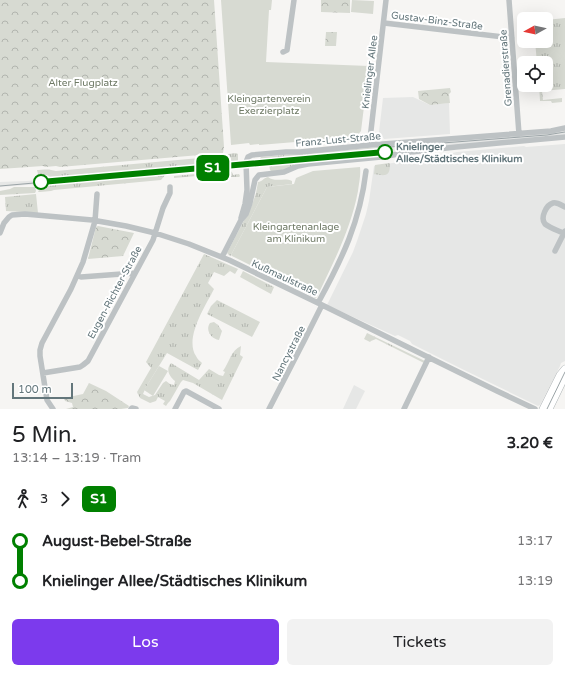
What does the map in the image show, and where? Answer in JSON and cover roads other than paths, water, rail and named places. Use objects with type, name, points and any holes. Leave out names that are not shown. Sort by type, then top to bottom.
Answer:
[{"type":"main road","points":[[543,409],[560,375],[565,369]]},
{"type":"main road","points":[[549,409],[565,376]]},
{"type":"street","points":[[283,52],[287,50],[294,0]]},
{"type":"street","name":"Knielinger Allee","points":[[370,145],[386,0]]},
{"type":"street","name":"Grenadierstraße","points":[[509,0],[519,134]]},
{"type":"street","name":"Gustav-Binz-Straße","points":[[384,23],[512,38]]},
{"type":"street","name":"Franz-Lust-Straße","points":[[246,169],[246,159],[253,154],[300,152],[370,145],[519,134],[565,128]]},
{"type":"street","points":[[222,257],[241,220],[246,214],[250,203],[254,182],[256,177],[259,175],[284,172],[298,166],[308,164],[384,157],[411,152],[456,147],[565,137]]},
{"type":"street","points":[[246,169],[256,177]]},
{"type":"street","points":[[241,220],[247,190],[246,169]]},
{"type":"street","points":[[320,304],[351,237],[359,208],[366,172]]},
{"type":"street","name":"Eugen-Richter-Straße","points":[[43,373],[78,367],[87,362],[150,245],[163,208],[170,194],[170,187]]},
{"type":"street","points":[[53,409],[47,400],[40,356],[41,346],[78,276],[95,220],[97,194]]},
{"type":"street","points":[[555,251],[565,233],[546,224],[543,218],[544,213],[552,203],[565,207]]},
{"type":"street","name":"Kußmaulstraße","points":[[0,233],[9,217],[12,215],[25,214],[95,220],[133,227],[189,244],[222,257],[429,357],[497,392],[535,409]]},
{"type":"street","points":[[78,276],[135,273]]},
{"type":"street","name":"Nancystraße","points":[[269,409],[308,334],[320,304]]},
{"type":"street","points":[[404,409],[429,357]]},
{"type":"street","points":[[175,409],[186,391],[219,409]]},
{"type":"tram line","points":[[259,161],[365,152],[390,147],[547,135],[565,132]]},
{"type":"tram line","name":"S1","points":[[41,182],[385,152]]},
{"type":"tram line","points":[[0,186],[239,165]]},
{"type":"tram line","points":[[547,409],[565,372]]},
{"type":"place","name":"Knielinger Allee/Städtisches Klinikum","points":[[385,152]]},
{"type":"park label","name":"Alter Flugplatz","points":[[83,82]]},
{"type":"park label","name":"Kleingartenverein Exerzierplatz","points":[[269,104]]},
{"type":"park label","name":"Kleingartenanlage am Klinikum","points":[[296,232]]}]
